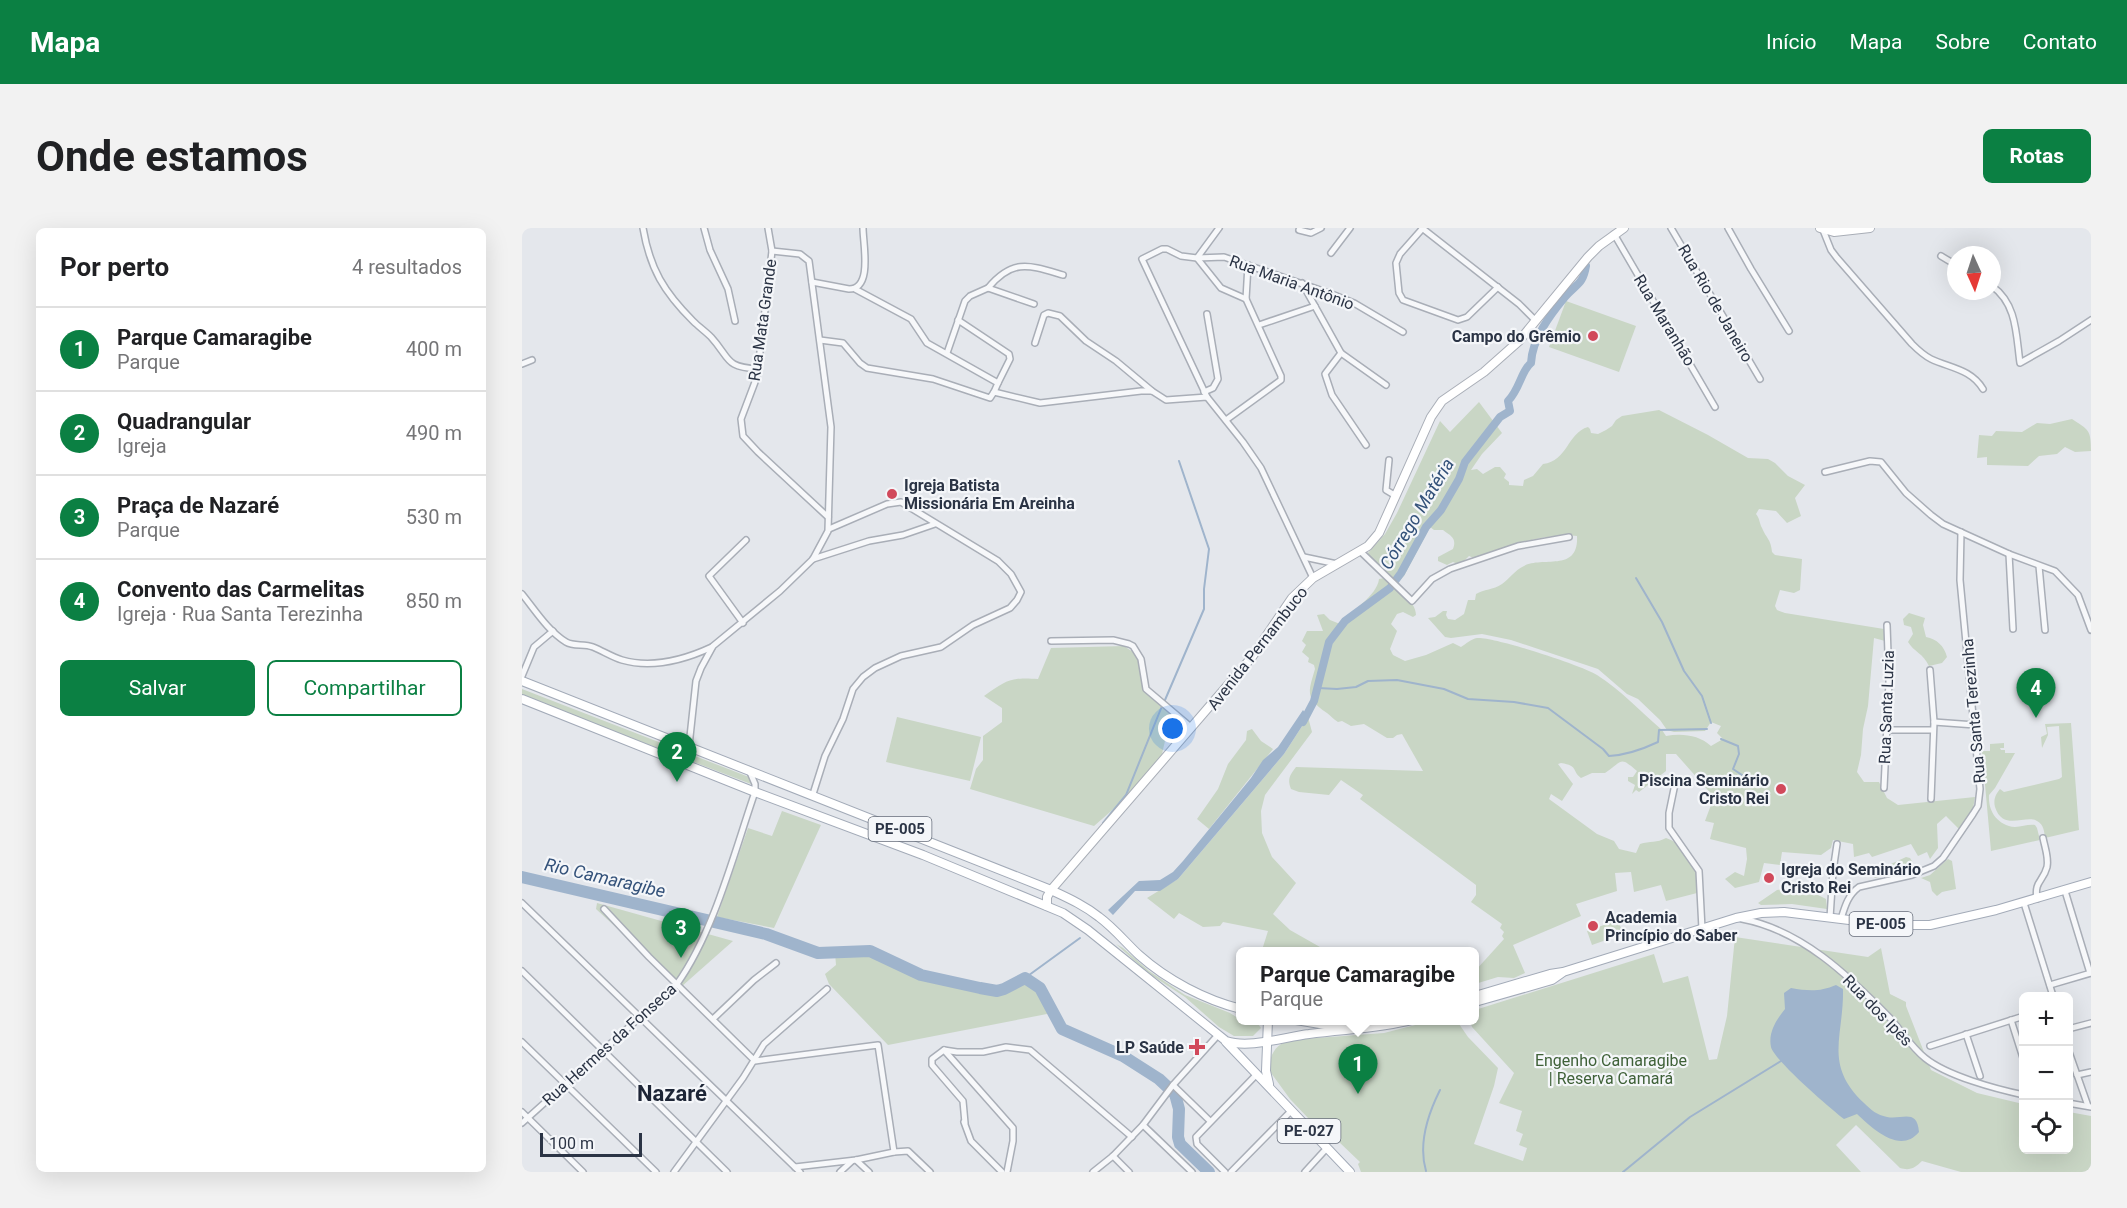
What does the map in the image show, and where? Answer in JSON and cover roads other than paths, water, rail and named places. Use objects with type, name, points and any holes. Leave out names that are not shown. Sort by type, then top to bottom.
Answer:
[{"type":"main road","name":"PE-005","points":[[522,679],[1051,890],[1077,902],[1099,917],[1140,956],[1175,981],[1236,1007]]},
{"type":"main road","name":"PE-005","points":[[522,699],[755,792],[923,855],[1063,913],[1088,930],[1226,1041]]},
{"type":"main road","name":"PE-005","points":[[1479,995],[1563,972],[1736,918],[1773,912],[1890,925],[1922,926],[2024,903],[2091,882]]},
{"type":"main road","name":"PE-005","points":[[1479,1001],[1552,980],[1563,972]]},
{"type":"main road","points":[[1268,1025],[1266,1071],[1270,1087]]},
{"type":"main road","points":[[1326,1025],[1348,1025]]},
{"type":"main road","points":[[1226,1041],[1248,1045],[1312,1033],[1391,1025]]},
{"type":"main road","name":"PE-027","points":[[1226,1041],[1350,1172]]},
{"type":"street","points":[[643,228],[652,267],[673,298],[732,364],[741,368],[758,369]]},
{"type":"street","points":[[704,228],[710,250],[728,290],[735,321]]},
{"type":"street","name":"Rua Mata Grande","points":[[768,228],[772,251],[758,369],[742,413],[742,432],[745,439],[758,453],[828,517]]},
{"type":"street","points":[[855,289],[863,280],[865,270],[863,228]]},
{"type":"street","points":[[1219,228],[1197,258],[1221,288],[1246,299]]},
{"type":"street","points":[[1299,230],[1311,233],[1321,228]]},
{"type":"street","points":[[1331,253],[1350,228]]},
{"type":"street","points":[[1498,287],[1467,317],[1458,320],[1403,300],[1399,293],[1396,263],[1400,254],[1422,228],[1498,287],[1519,304],[1536,321]]},
{"type":"street","name":"Avenida Pernambuco","points":[[1051,890],[1252,657],[1292,598],[1313,578],[1368,546],[1379,533],[1431,417],[1442,401],[1485,372],[1520,341],[1588,258],[1624,228]]},
{"type":"street","name":"Rua Rio de Janeiro","points":[[1671,228],[1760,379]]},
{"type":"street","points":[[1728,228],[1789,331]]},
{"type":"street","points":[[1822,229],[1834,232],[1870,228]]},
{"type":"street","points":[[1822,229],[1837,258],[1922,354],[1960,368],[1979,381],[1983,389]]},
{"type":"street","name":"Rua Maranhão","points":[[1614,234],[1715,407]]},
{"type":"street","name":"Rua Maria Antônio","points":[[1205,394],[1142,259],[1156,252],[1167,249],[1181,256],[1224,257],[1354,303],[1403,332]]},
{"type":"street","points":[[522,594],[553,631],[571,644],[585,644],[620,660],[655,664],[676,661],[713,646],[743,623],[813,559],[829,529],[831,427],[819,332],[808,261],[800,254],[772,251]]},
{"type":"street","points":[[1941,256],[1947,260]]},
{"type":"street","points":[[947,353],[965,301],[970,296],[988,288],[1002,273],[1023,265],[1063,275]]},
{"type":"street","points":[[1226,420],[1281,380],[1246,299],[1248,266]]},
{"type":"street","points":[[812,282],[855,289],[911,319],[927,343],[998,383]]},
{"type":"street","points":[[1302,283],[1341,353],[1386,385]]},
{"type":"street","points":[[988,288],[1034,304]]},
{"type":"street","points":[[2001,294],[2011,309],[2020,363],[2091,320]]},
{"type":"street","points":[[1258,325],[1315,306]]},
{"type":"street","points":[[1035,343],[1044,315],[1048,313],[1059,316],[1086,340],[1166,400],[1205,394],[1213,388],[1218,379],[1207,314]]},
{"type":"street","points":[[820,340],[843,343],[860,363],[873,370],[933,379],[990,398],[1010,359],[1009,354],[958,320]]},
{"type":"street","points":[[1341,353],[1325,374],[1332,395],[1366,445]]},
{"type":"street","points":[[522,364],[532,360]]},
{"type":"street","points":[[994,392],[1040,403],[1152,391]]},
{"type":"street","points":[[1205,394],[1243,442],[1265,477],[1313,578]]},
{"type":"street","points":[[1389,460],[1386,490],[1396,496]]},
{"type":"street","points":[[1825,472],[1870,461],[1881,462],[1919,505],[1937,519],[2010,554],[2055,571],[2073,589],[2085,610],[2091,630]]},
{"type":"street","points":[[813,794],[825,756],[843,719],[854,689],[863,677],[901,656],[941,647],[973,625],[1003,613],[1014,604],[1021,592],[1005,567],[979,548],[901,502],[894,502],[829,529]]},
{"type":"street","points":[[813,559],[869,541],[903,536],[937,525]]},
{"type":"street","name":"Rua Santa Terezinha","points":[[1841,920],[1846,901],[1852,891],[1859,886],[1924,871],[1943,858],[1973,814],[1980,798],[1960,580],[1961,532]]},
{"type":"street","points":[[1360,551],[1412,601],[1432,579],[1450,569],[1518,546],[1569,537]]},
{"type":"street","points":[[743,623],[709,576],[746,540]]},
{"type":"street","points":[[2010,554],[2013,629]]},
{"type":"street","points":[[1304,557],[1336,564]]},
{"type":"street","points":[[2039,566],[2045,630]]},
{"type":"street","name":"Rua Santa Luzia","points":[[1884,788],[1888,682],[1887,625]]},
{"type":"street","points":[[522,679],[534,647],[553,631]]},
{"type":"street","points":[[1051,641],[1113,640],[1133,646],[1141,659],[1146,688],[1192,728]]},
{"type":"street","points":[[689,746],[696,681],[713,646]]},
{"type":"street","points":[[1930,670],[1934,722],[1931,799]]},
{"type":"street","points":[[1934,722],[1975,725]]},
{"type":"street","points":[[1885,730],[1933,730]]},
{"type":"street","points":[[749,769],[755,784],[755,792]]},
{"type":"street","points":[[1676,779],[1669,813],[1669,828],[1699,871],[1702,929]]},
{"type":"street","name":"Rua Hermes da Fonseca","points":[[522,1123],[677,984],[705,934],[755,792]]},
{"type":"street","points":[[2037,899],[2036,886],[2045,873],[2047,864],[2043,838]]},
{"type":"street","points":[[1830,918],[1833,871],[1838,844]]},
{"type":"street","points":[[1047,906],[1047,897],[1051,890]]},
{"type":"street","points":[[2050,985],[2091,973],[2065,891]]},
{"type":"street","points":[[522,903],[800,1172]]},
{"type":"street","points":[[2024,903],[2052,992]]},
{"type":"street","points":[[604,909],[755,1061]]},
{"type":"street","name":"Rua dos Ipês","points":[[1736,918],[1755,921],[1795,938],[1847,978],[1887,1015],[1924,1058],[1990,1086],[2019,1094]]},
{"type":"street","points":[[714,1018],[754,980],[776,963]]},
{"type":"street","points":[[522,971],[727,1172]]},
{"type":"street","points":[[674,1172],[755,1061],[764,1044],[827,990]]},
{"type":"street","points":[[1930,1046],[2019,1018]]},
{"type":"street","points":[[2011,1020],[2019,1046]]},
{"type":"street","points":[[2073,1028],[2091,1023]]},
{"type":"street","points":[[1966,1034],[1980,1076]]},
{"type":"street","points":[[1093,1172],[1113,1156],[1143,1125],[1170,1089],[1218,1035]]},
{"type":"street","points":[[522,1042],[656,1172]]},
{"type":"street","points":[[755,1061],[878,1045],[894,1152]]},
{"type":"street","points":[[1002,1172],[971,1141],[963,1121],[963,1101],[932,1065],[932,1059],[944,1050],[983,1052],[1006,1047],[1030,1050],[1132,1137]]},
{"type":"street","points":[[944,1050],[1013,1128],[1007,1172]]},
{"type":"street","points":[[2073,1064],[2089,1107]]},
{"type":"street","points":[[2077,1076],[2091,1072]]},
{"type":"street","points":[[1225,1172],[1196,1141],[1196,1137],[1257,1074]]},
{"type":"street","points":[[1170,1089],[1210,1122]]},
{"type":"street","points":[[2073,1104],[2089,1107]]},
{"type":"street","points":[[1231,1172],[1291,1111]]},
{"type":"street","points":[[522,1112],[583,1172]]},
{"type":"street","points":[[1143,1125],[1192,1172]]},
{"type":"street","points":[[1305,1172],[1326,1149]]},
{"type":"street","points":[[795,1167],[908,1151],[930,1172]]},
{"type":"street","points":[[1113,1156],[1129,1172]]},
{"type":"street","points":[[840,1172],[855,1160]]},
{"type":"street","points":[[855,1160],[869,1172]]},
{"type":"water","points":[[1303,710],[1308,717],[1284,754],[1178,879],[1160,891],[1135,891],[1113,915],[1108,910],[1139,881],[1160,880],[1173,872],[1251,778],[1263,760],[1278,747]]},
{"type":"water","points":[[1836,985],[1843,989],[1838,1049],[1844,1075],[1851,1089],[1874,1112],[1893,1118],[1912,1117],[1918,1125],[1919,1132],[1911,1138],[1903,1141],[1886,1137],[1857,1114],[1844,1119],[1792,1073],[1771,1047],[1774,1027],[1785,1009],[1784,993],[1791,988],[1814,990]]},
{"type":"waterway","name":"Córrego Matéria","points":[[1303,722],[1314,701],[1329,642],[1345,621],[1390,588],[1401,573],[1426,527],[1441,510],[1459,479],[1465,462],[1500,417],[1510,411],[1508,401],[1531,363],[1538,336],[1565,297],[1581,281],[1586,266]]},
{"type":"waterway","points":[[749,377],[750,373]]},
{"type":"waterway","points":[[1165,700],[1204,609],[1209,549],[1179,461]]},
{"type":"waterway","points":[[1636,578],[1662,622],[1684,671],[1702,696],[1711,723]]},
{"type":"waterway","points":[[1318,688],[1337,689],[1356,687],[1368,681],[1397,680],[1444,689],[1468,699],[1514,702],[1548,708],[1609,756],[1634,752],[1658,742],[1659,730],[1707,729]]},
{"type":"waterway","points":[[1103,823],[1126,795],[1162,706]]},
{"type":"waterway","points":[[1721,739],[1738,746],[1739,754],[1733,769],[1745,777]]},
{"type":"waterway","name":"Rio Camaragibe","points":[[522,877],[766,934],[818,953],[870,951],[921,975],[980,988],[997,991],[1025,978],[1040,988],[1062,1029],[1123,1056],[1159,1079],[1175,1094],[1179,1109],[1180,1144],[1209,1172]]},
{"type":"waterway","name":"Córrego Matéria","points":[[1025,978],[1080,938]]},
{"type":"waterway","points":[[1623,1172],[1690,1117],[1781,1061]]},
{"type":"waterway","points":[[1426,1171],[1423,1150],[1425,1129],[1440,1090]]},
{"type":"place","name":"Campo do Grêmio","points":[[1593,336]]},
{"type":"place","name":"Igreja Batista Missionária Em Areinha","points":[[892,494]]},
{"type":"place","name":"Convento das Carmelitas","points":[[2036,718]]},
{"type":"place","name":"Quadrangular","points":[[677,782]]},
{"type":"place","name":"Piscina Seminário Cristo Rei","points":[[1781,789]]},
{"type":"place","name":"Igreja do Seminário Cristo Rei","points":[[1769,878]]},
{"type":"place","name":"Academia Princípio do Saber","points":[[1593,926]]},
{"type":"place","name":"Praça de Nazaré","points":[[681,958]]},
{"type":"place","name":"LP Saúde","points":[[1197,1047]]},
{"type":"place","name":"Parque Camaragibe","points":[[1358,1094]]},
{"type":"district","name":"Nazaré","points":[[672,1093]]},
{"type":"park label","name":"Engenho Camaragibe | Reserva Camará","points":[[1611,1069]]}]
